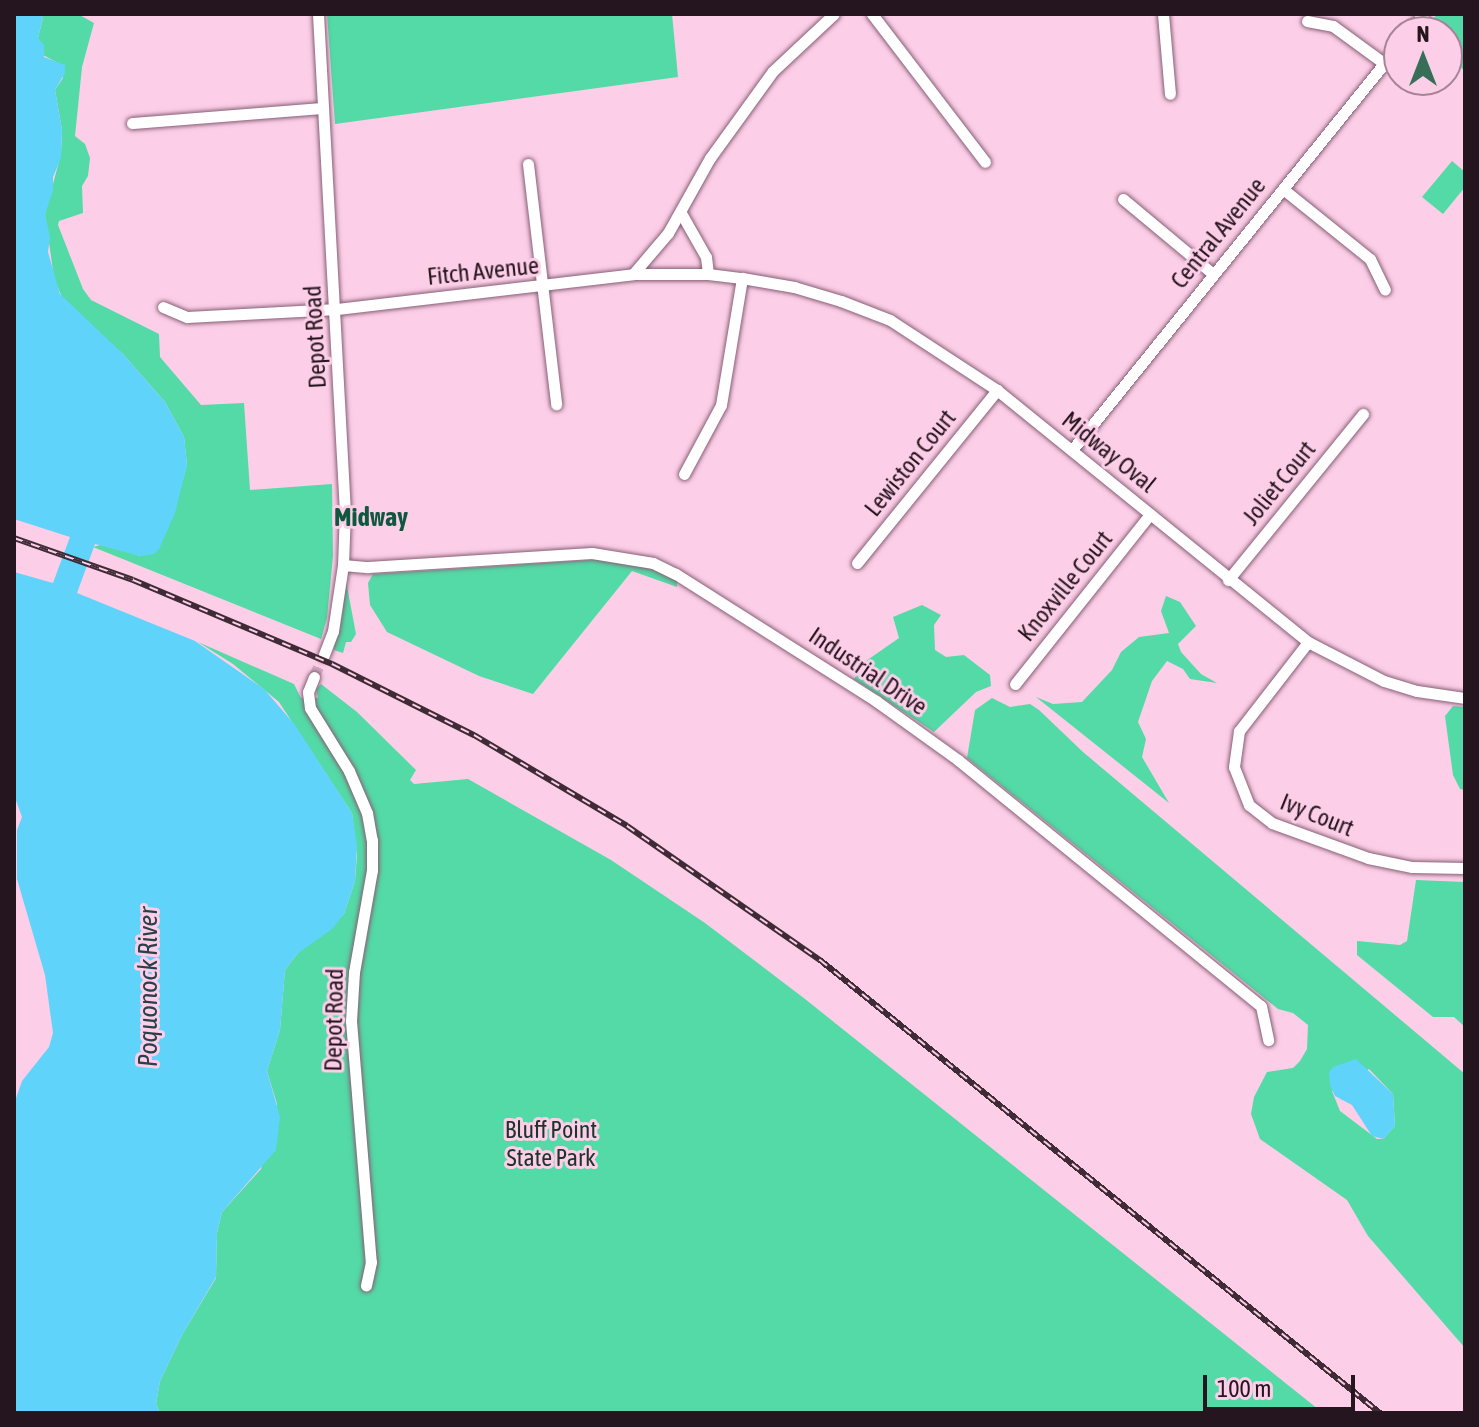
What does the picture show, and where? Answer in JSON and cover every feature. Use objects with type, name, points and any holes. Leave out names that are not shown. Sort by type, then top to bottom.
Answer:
[{"type":"street","name":"Depot Road","points":[[318,14],[337,309],[345,509],[343,565],[333,631],[324,655]]},
{"type":"street","points":[[633,274],[681,213],[710,158],[773,71],[834,14]]},
{"type":"street","points":[[872,14],[985,162]]},
{"type":"street","points":[[1163,14],[1170,94]]},
{"type":"street","points":[[1307,21],[1333,26],[1383,63]]},
{"type":"street","name":"Central Avenue","points":[[1072,450],[1383,66]]},
{"type":"street","points":[[132,123],[322,108]]},
{"type":"street","points":[[528,164],[556,404]]},
{"type":"street","points":[[1283,189],[1370,259],[1385,290]]},
{"type":"street","points":[[1123,199],[1213,274]]},
{"type":"street","points":[[681,213],[706,257],[708,274]]},
{"type":"street","name":"Fitch Avenue","points":[[163,307],[187,317],[337,309],[633,274]]},
{"type":"street","name":"Midway Oval","points":[[633,274],[708,274],[794,287],[890,320],[997,390],[1308,642],[1384,681],[1417,691],[1465,698]]},
{"type":"street","points":[[684,474],[721,405],[742,278]]},
{"type":"street","name":"Lewiston Court","points":[[857,563],[997,390]]},
{"type":"street","name":"Joliet Court","points":[[1228,580],[1363,414]]},
{"type":"street","name":"Knoxville Court","points":[[1015,684],[1150,514]]},
{"type":"street","name":"Industrial Drive","points":[[343,565],[368,567],[592,553],[653,563],[676,574],[876,701],[958,760],[1261,1006],[1268,1040]]},
{"type":"street","name":"Ivy Court","points":[[1308,642],[1239,731],[1234,767],[1249,805],[1280,826],[1368,858],[1412,867],[1465,868]]},
{"type":"street","name":"Depot Road","points":[[314,677],[308,692],[310,708],[349,771],[367,813],[372,840],[372,870],[351,1012],[357,1133],[371,1262],[366,1285]]},
{"type":"green space","points":[[39,14],[78,14],[94,23],[82,67],[75,136],[85,144],[90,158],[88,176],[82,186],[83,213],[59,221],[58,225],[83,289],[91,300],[159,334],[160,357],[201,405],[244,403],[250,490],[332,484],[333,556],[327,618],[321,639],[93,547],[104,544],[140,556],[172,519],[187,465],[184,437],[165,402],[123,354],[64,302],[54,278],[45,214],[61,154],[62,130],[55,90],[63,78],[58,63],[43,55],[38,38],[43,18]]},
{"type":"green space","points":[[327,14],[672,14],[678,77],[335,124]]},
{"type":"green space","points":[[1465,14],[1465,71],[1463,16],[1435,16]]},
{"type":"green space","points":[[1452,161],[1465,172],[1465,187],[1443,214],[1422,197]]},
{"type":"green space","points":[[605,559],[654,568],[677,580],[677,587],[632,571],[533,694],[479,676],[387,632],[370,605],[368,583],[373,574]]},
{"type":"green space","points":[[346,581],[356,634],[351,642],[346,642],[343,653],[334,650],[334,644]]},
{"type":"green space","points":[[1166,596],[1180,602],[1196,626],[1178,644],[1181,652],[1201,674],[1217,683],[1190,679],[1183,669],[1167,661],[1152,681],[1138,722],[1146,739],[1142,757],[1169,803],[1036,697],[1053,704],[1082,702],[1112,670],[1121,652],[1139,637],[1169,633],[1161,611]]},
{"type":"green space","points":[[922,605],[941,615],[934,625],[935,650],[946,657],[964,655],[990,675],[991,686],[976,692],[934,732],[854,679],[866,661],[899,638],[893,617]]},
{"type":"green space","name":"Bluff Point State Park","points":[[198,642],[294,684],[301,698],[318,698],[316,689],[321,684],[357,712],[416,770],[410,780],[414,784],[468,779],[611,860],[705,923],[805,999],[1323,1413],[160,1413],[156,1404],[160,1381],[182,1335],[216,1278],[217,1233],[222,1212],[261,1169],[277,1104],[267,1071],[280,1030],[285,970],[297,954],[344,914],[355,881],[357,855],[352,813],[279,702],[233,664]]},
{"type":"green space","points":[[992,698],[1010,707],[1030,704],[1039,710],[1083,752],[1465,1074],[1465,1348],[1368,1236],[1347,1200],[1260,1139],[1251,1114],[1254,1097],[1267,1072],[1293,1068],[1300,1061],[1307,1049],[1308,1025],[1293,1013],[1278,1009],[967,758],[975,710]],"holes":[[[1369,1069],[1393,1094],[1395,1126],[1383,1139],[1377,1139],[1340,1111],[1332,1091]]]},
{"type":"green space","points":[[1453,706],[1465,707],[1465,790],[1460,789],[1453,775],[1445,716]]},
{"type":"green space","points":[[1416,880],[1465,882],[1465,1027],[1454,1017],[1433,1017],[1357,955],[1357,941],[1400,945],[1407,941]]},
{"type":"water","name":"Poquonock River","points":[[14,14],[40,15],[43,18],[38,38],[44,45],[44,57],[65,65],[65,73],[55,90],[62,130],[61,158],[53,177],[53,191],[45,214],[50,237],[48,252],[60,294],[123,354],[165,402],[184,437],[187,465],[175,513],[159,549],[154,554],[140,556],[95,544],[77,593],[195,641],[264,689],[295,725],[352,813],[357,845],[355,881],[344,914],[332,929],[297,954],[285,970],[280,1030],[267,1071],[280,1117],[276,1150],[222,1212],[217,1233],[216,1277],[182,1335],[160,1381],[156,1404],[160,1413],[14,1413],[14,1104],[22,1081],[49,1047],[53,1033],[45,975],[17,879],[17,830],[22,817],[14,795],[14,572],[53,583],[70,537],[14,519]]},
{"type":"water","points":[[1356,1059],[1393,1094],[1395,1126],[1383,1139],[1372,1136],[1352,1105],[1335,1096],[1330,1085],[1329,1072],[1333,1067]]},
{"type":"tunnel","points":[[314,677],[324,655]]},
{"type":"railway","points":[[14,538],[133,580],[332,664],[474,735],[627,826],[820,960],[1380,1413]]},
{"type":"district","name":"Midway","points":[[371,518]]}]
